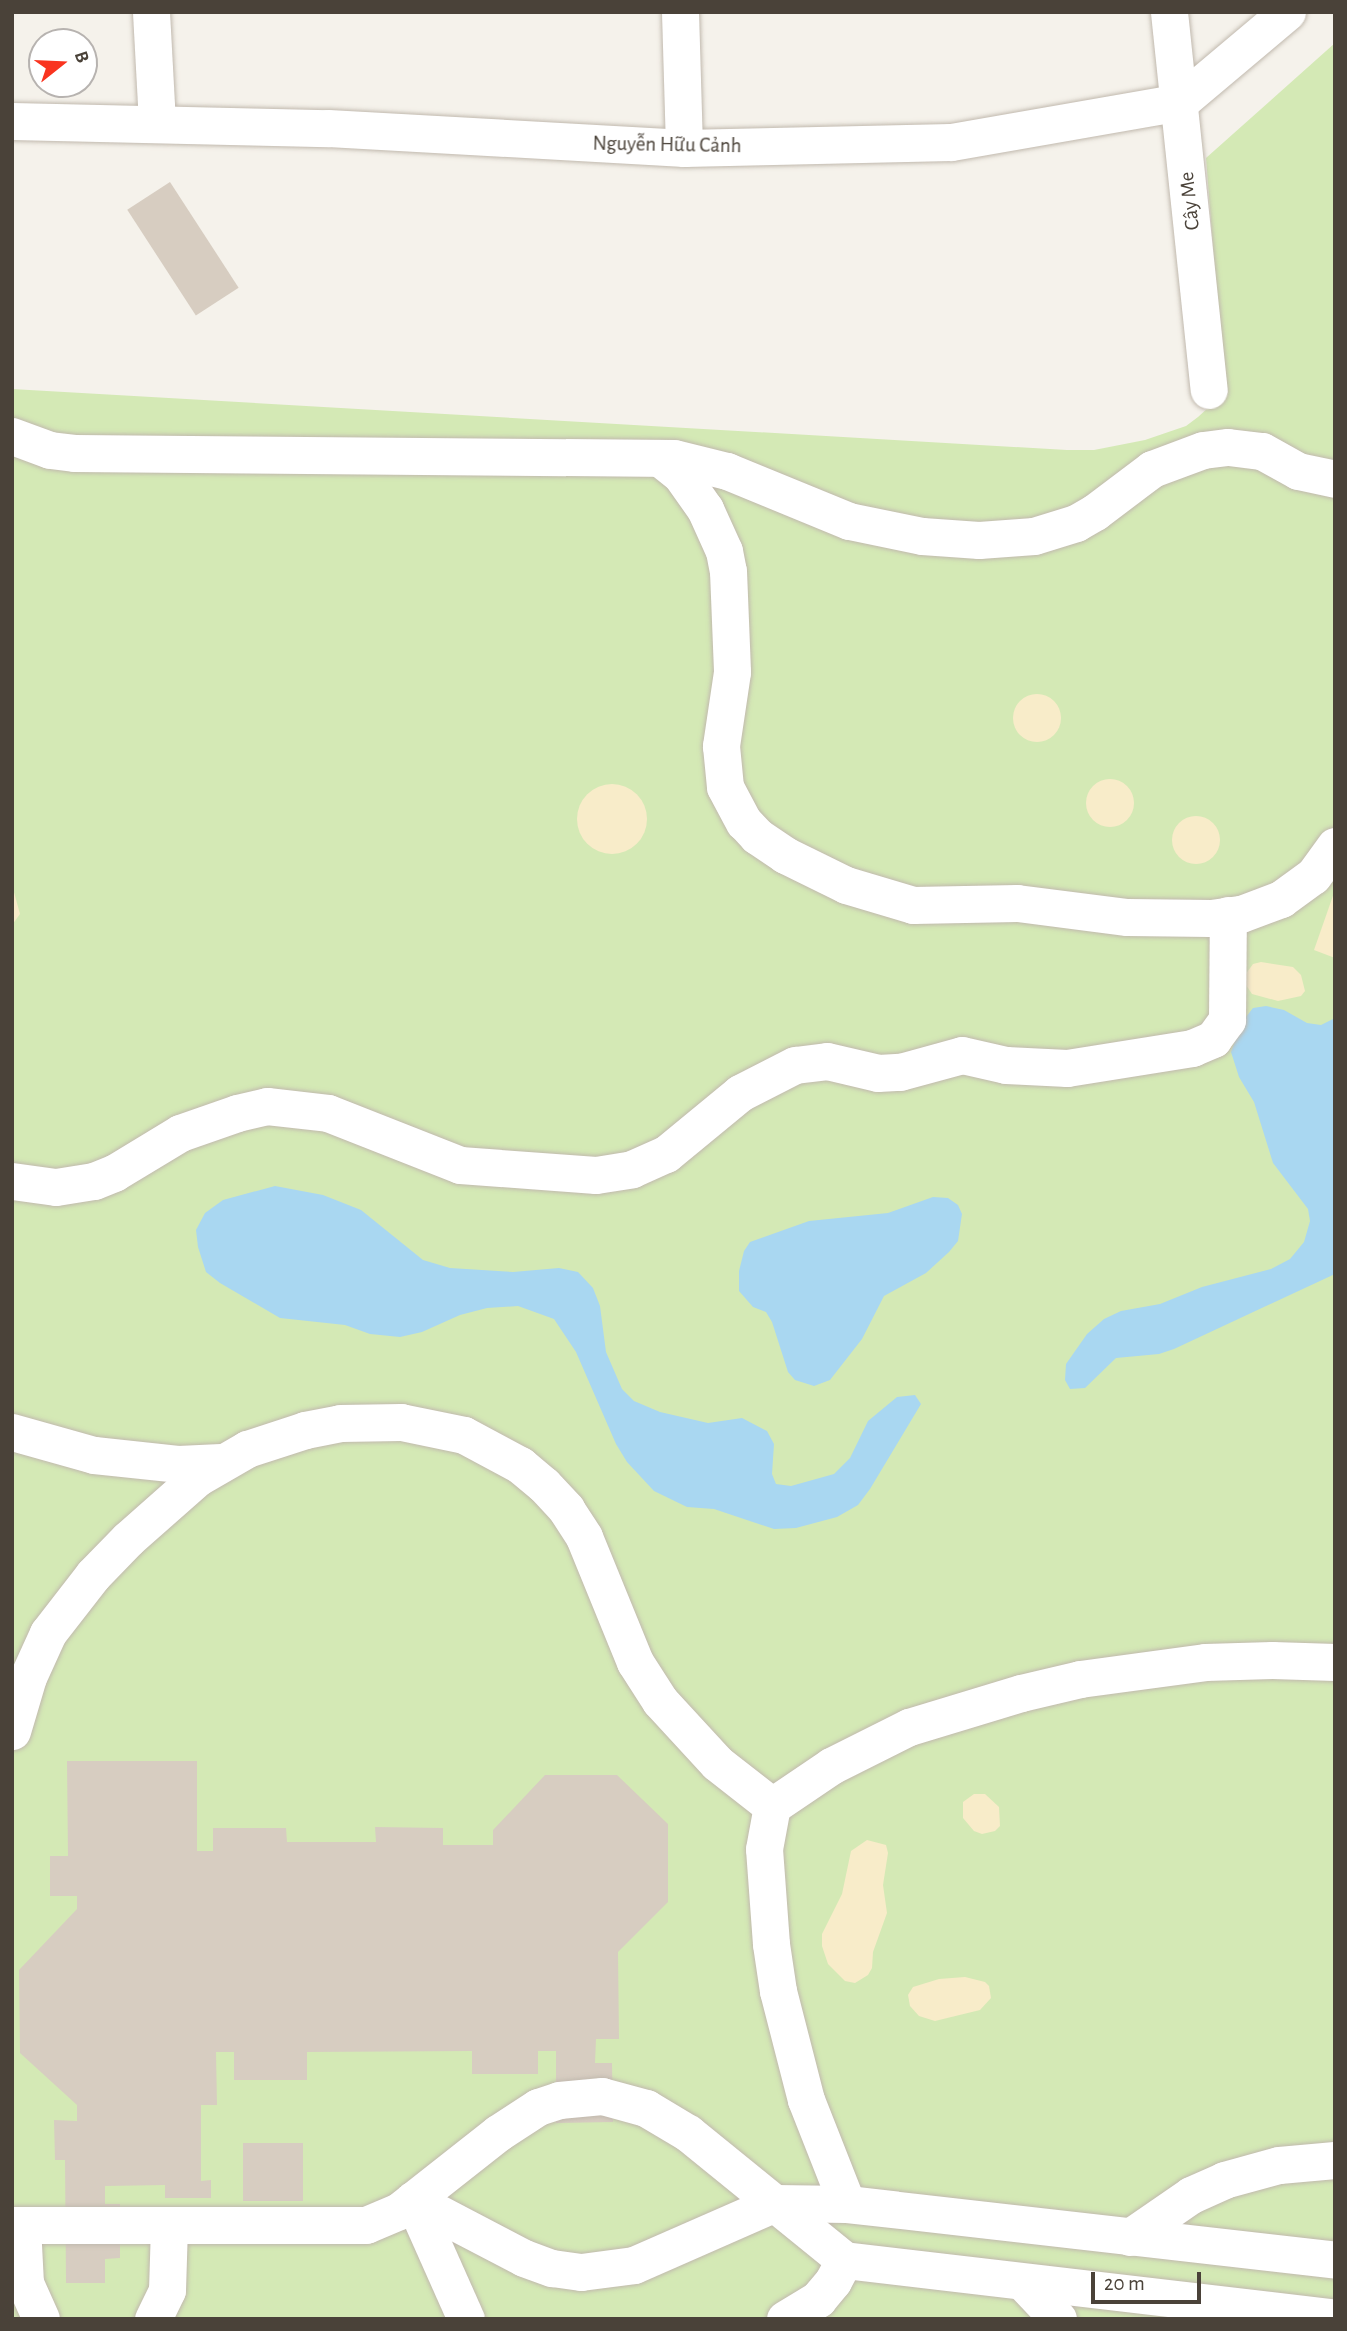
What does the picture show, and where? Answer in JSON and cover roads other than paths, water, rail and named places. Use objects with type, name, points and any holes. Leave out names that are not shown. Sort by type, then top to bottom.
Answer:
[{"type":"street","points":[[151,12],[157,124]]},
{"type":"street","points":[[680,12],[684,148]]},
{"type":"street","name":"Cây Me","points":[[1169,12],[1209,390]]},
{"type":"street","points":[[1180,102],[1287,12]]},
{"type":"street","name":"Nguyễn Hữu Cảnh","points":[[12,121],[328,128],[684,148],[951,142],[1180,102]]},
{"type":"street","points":[[12,436],[50,450],[74,453],[660,458],[727,471],[812,508],[862,524],[922,536],[979,540],[1034,536],[1076,523],[1152,469],[1203,450],[1228,447],[1262,451],[1298,471],[1335,479]]},
{"type":"street","points":[[660,458],[681,475],[705,509],[724,551],[731,592],[732,652],[721,766],[733,805],[757,836],[795,860],[846,885],[913,905],[1017,903],[1127,916],[1211,918],[1263,907],[1298,888],[1326,861],[1335,846]]},
{"type":"street","points":[[12,1181],[56,1187],[94,1181],[114,1174],[180,1133],[237,1112],[267,1106],[328,1113],[460,1165],[596,1175],[632,1169],[666,1154],[740,1093],[795,1065],[827,1061],[878,1073],[900,1073],[962,1055],[1006,1065],[1067,1068],[1192,1048],[1213,1039],[1227,1020],[1228,915]]},
{"type":"street","points":[[15,1705],[48,1633],[93,1576],[161,1507],[221,1462],[247,1449],[305,1430],[369,1421],[433,1426],[464,1435],[511,1460],[544,1486],[566,1509],[584,1537],[625,1641],[660,1701],[717,1763],[772,1806]]},
{"type":"street","points":[[12,1432],[94,1455],[178,1464],[221,1462]]},
{"type":"street","points":[[847,2204],[806,2100],[778,1991],[771,1944],[764,1849],[772,1806],[831,1766],[909,1727],[1021,1693],[1092,1677],[1205,1662],[1335,1662]]},
{"type":"street","points":[[41,2319],[25,2283],[17,2226],[349,2227],[383,2219],[413,2200],[498,2133],[538,2107],[569,2098],[602,2096],[625,2100],[666,2119],[688,2133],[775,2203],[844,2260],[1313,2317],[1320,2258],[847,2204],[775,2203],[634,2265],[581,2272],[552,2268],[524,2258],[413,2200]]},
{"type":"street","points":[[1130,2237],[1180,2202],[1224,2180],[1279,2165],[1335,2160]]},
{"type":"street","points":[[413,2200],[466,2319]]},
{"type":"street","points":[[917,2269],[922,2213]]},
{"type":"street","points":[[153,2319],[167,2290],[169,2227]]},
{"type":"street","points":[[785,2319],[818,2299],[833,2281],[844,2260]]},
{"type":"street","points":[[1023,2282],[1058,2319]]},
{"type":"water","points":[[1266,1006],[1284,1010],[1307,1023],[1321,1025],[1335,1018],[1335,1274],[1174,1349],[1159,1354],[1116,1358],[1085,1388],[1070,1389],[1065,1380],[1066,1364],[1087,1334],[1104,1319],[1121,1311],[1160,1304],[1202,1287],[1271,1269],[1290,1259],[1304,1242],[1310,1221],[1308,1209],[1273,1163],[1254,1102],[1239,1077],[1231,1052],[1242,1022],[1253,1008]]},
{"type":"water","points":[[275,1186],[323,1195],[361,1210],[423,1260],[450,1268],[513,1272],[559,1268],[578,1272],[593,1288],[600,1306],[606,1352],[622,1389],[634,1401],[660,1412],[708,1423],[742,1418],[767,1431],[774,1444],[772,1474],[776,1484],[791,1486],[834,1474],[850,1458],[868,1421],[897,1397],[915,1395],[921,1404],[870,1489],[858,1505],[837,1517],[796,1528],[774,1529],[714,1509],[687,1507],[654,1491],[627,1462],[616,1444],[576,1352],[554,1319],[518,1306],[487,1308],[460,1315],[422,1332],[400,1337],[370,1334],[345,1325],[280,1318],[220,1283],[206,1272],[198,1247],[196,1230],[205,1213],[223,1200]]},
{"type":"water","points":[[933,1197],[948,1198],[958,1205],[962,1214],[958,1241],[926,1273],[884,1296],[862,1339],[830,1380],[814,1386],[795,1380],[788,1372],[772,1322],[766,1312],[753,1307],[739,1291],[739,1271],[744,1251],[750,1242],[809,1221],[888,1213]]}]
